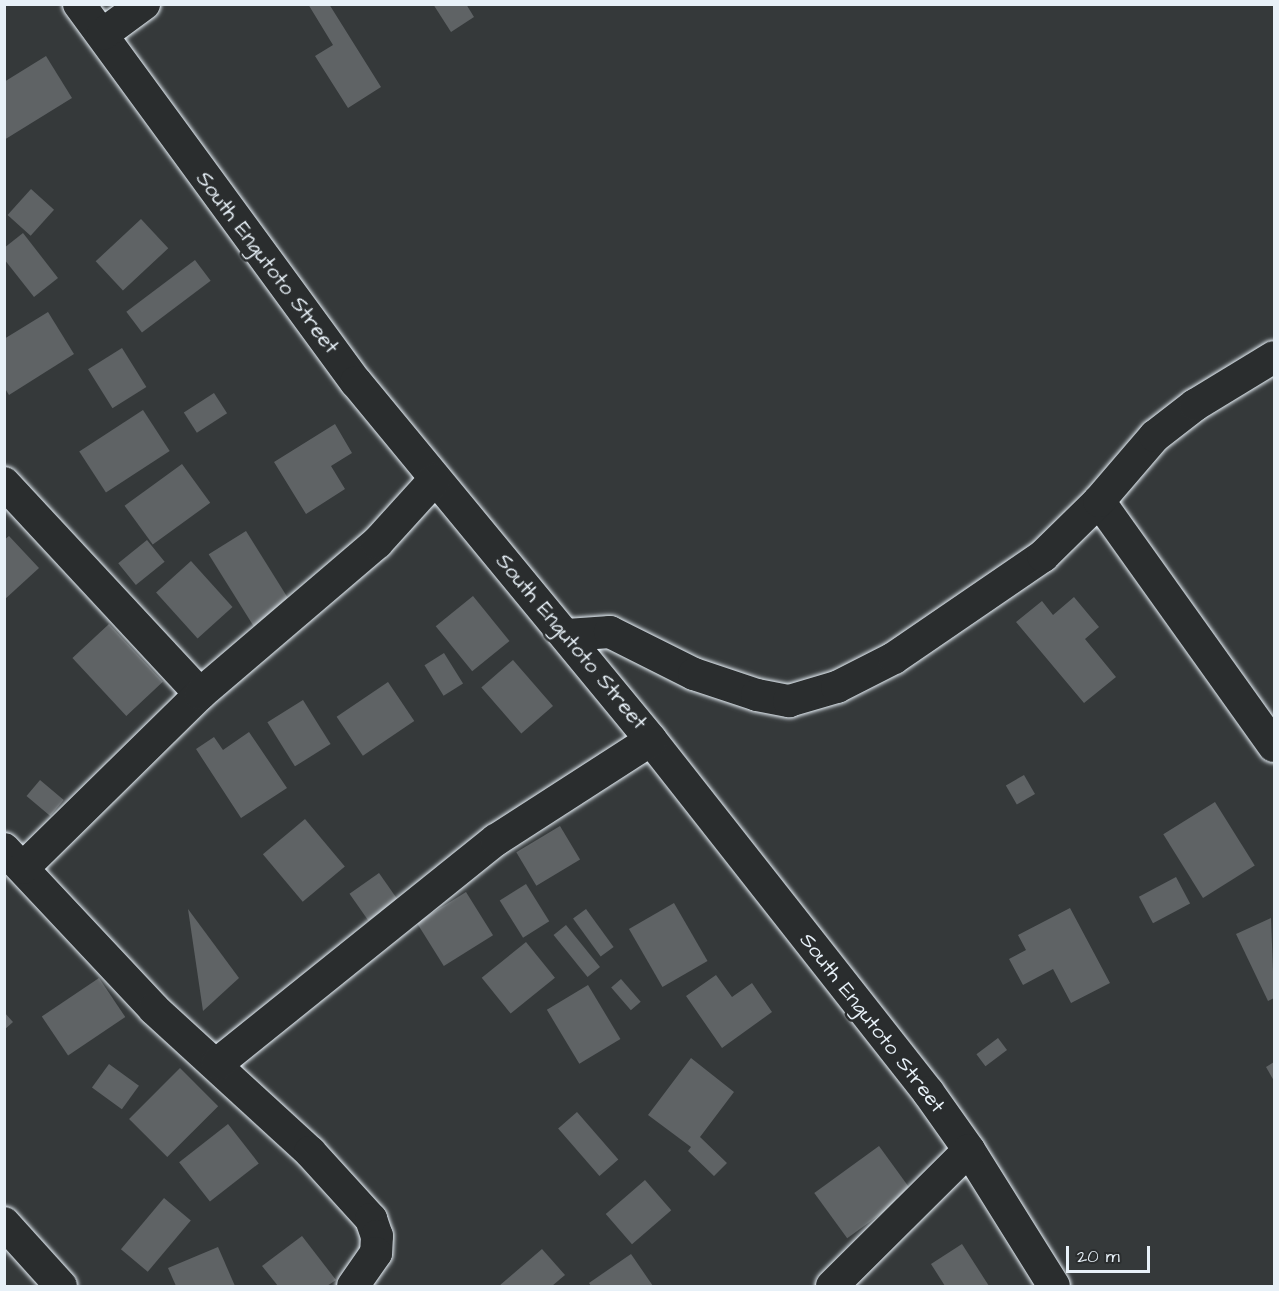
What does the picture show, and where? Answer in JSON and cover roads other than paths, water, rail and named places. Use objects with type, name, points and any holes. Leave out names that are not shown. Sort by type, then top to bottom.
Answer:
[{"type":"street","name":"South Engutoto Street","points":[[79,4],[103,34],[262,258],[435,479],[567,635],[651,740],[928,1092],[969,1150],[1054,1287]]},
{"type":"street","points":[[103,34],[144,4]]},
{"type":"street","points":[[567,635],[610,632],[729,688],[789,701],[837,687],[894,658],[1043,556],[1099,501],[1155,436],[1195,405],[1275,357]]},
{"type":"street","points":[[353,1287],[376,1253],[377,1236],[371,1219],[310,1152],[154,1009],[14,858],[377,543],[435,479]]},
{"type":"street","points":[[4,483],[201,694]]},
{"type":"street","points":[[1099,501],[1275,746]]},
{"type":"street","points":[[216,1064],[496,840],[651,740]]},
{"type":"street","points":[[832,1287],[969,1150]]},
{"type":"street","points":[[4,1223],[61,1287]]}]
